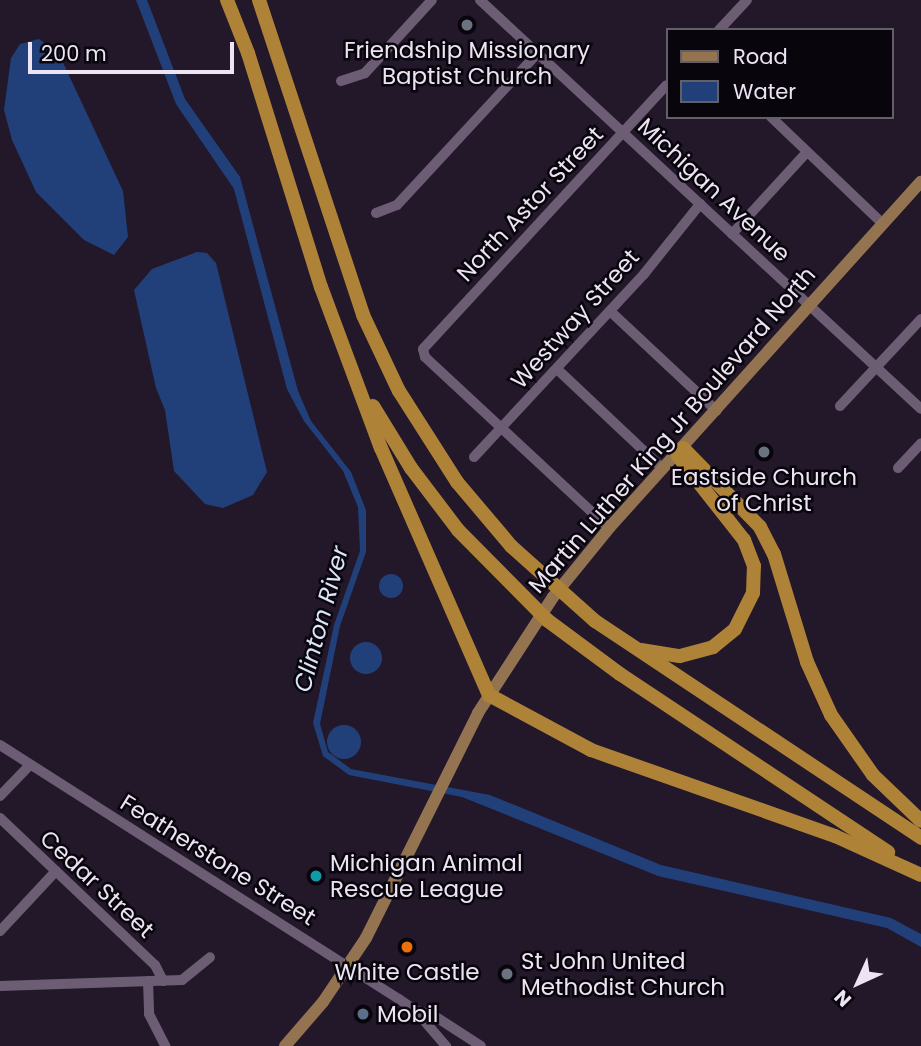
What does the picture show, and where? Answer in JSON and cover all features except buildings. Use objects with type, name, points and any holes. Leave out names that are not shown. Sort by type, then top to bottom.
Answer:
[{"type":"highway","points":[[226,0],[248,52],[315,270],[381,448],[489,695],[591,750],[835,836],[921,874]]},
{"type":"highway","points":[[259,0],[348,276],[389,374],[457,482],[542,576],[576,606],[635,649],[921,838]]},
{"type":"highway","points":[[349,358],[425,488],[475,550],[523,598],[561,631],[921,874]]},
{"type":"highway","points":[[635,649],[680,656],[713,647],[735,629],[753,593],[754,566],[744,540],[680,452]]},
{"type":"highway","points":[[680,452],[760,527],[774,554],[807,662],[831,715],[873,775],[921,821]]},
{"type":"main road","name":"Martin Luther King Jr Boulevard North","points":[[285,1046],[349,965],[381,911],[446,775],[489,695],[553,597],[609,528],[717,411],[882,223],[918,190]]},
{"type":"street","points":[[341,81],[365,73],[432,0]]},
{"type":"street","name":"Michigan Avenue","points":[[480,0],[921,409]]},
{"type":"street","points":[[721,28],[747,0]]},
{"type":"street","points":[[376,214],[397,205],[538,53]]},
{"type":"street","name":"North Astor Street","points":[[502,428],[422,351],[666,86]]},
{"type":"street","points":[[773,119],[882,223]]},
{"type":"street","points":[[732,234],[807,152]]},
{"type":"street","name":"Westway Street","points":[[474,457],[610,311],[700,204]]},
{"type":"street","points":[[610,311],[717,411]]},
{"type":"street","points":[[841,406],[921,319]]},
{"type":"street","points":[[557,369],[663,469]]},
{"type":"street","points":[[502,428],[609,528]]},
{"type":"street","points":[[898,468],[921,443]]},
{"type":"street","name":"Featherstone Street","points":[[0,745],[29,766],[349,965],[415,1010],[446,1046]]},
{"type":"street","points":[[0,796],[29,766]]},
{"type":"street","name":"Cedar Street","points":[[0,818],[155,965],[163,981]]},
{"type":"street","points":[[0,931],[56,871]]},
{"type":"street","points":[[0,986],[163,981],[189,977],[210,957]]},
{"type":"street","points":[[148,981],[148,1011],[165,1046]]},
{"type":"street","name":"Featherstone Street","points":[[415,1010],[433,1015],[481,1046]]},
{"type":"water","points":[[136,0],[147,0],[185,99],[240,177],[298,391],[311,421],[351,472],[366,510],[366,552],[340,626],[320,724],[328,752],[351,769],[490,795],[661,865],[891,918],[921,934],[921,947],[887,928],[658,876],[462,797],[349,775],[323,756],[313,723],[334,625],[360,551],[358,507],[343,471],[304,421],[287,389],[234,189],[176,104]]},
{"type":"water","points":[[39,39],[59,54],[123,191],[128,237],[114,255],[84,240],[36,192],[12,140],[4,110],[11,58],[20,44]]},
{"type":"water","points":[[197,252],[207,253],[216,263],[267,472],[253,495],[223,508],[205,504],[174,471],[165,410],[156,388],[134,290],[152,269]]},
{"type":"water","points":[[391,574],[402,581],[403,586],[396,597],[391,598],[380,591],[379,586],[386,575]]},
{"type":"water","points":[[366,642],[378,646],[382,658],[378,670],[366,674],[354,670],[350,658],[354,646]]},
{"type":"water","points":[[344,725],[356,730],[361,742],[356,754],[344,759],[332,754],[327,742],[332,730]]},
{"type":"place","name":"Friendship Missionary Baptist Church","points":[[467,25]]},
{"type":"place","name":"Eastside Church of Christ","points":[[764,452]]},
{"type":"place","name":"Michigan Animal Rescue League","points":[[316,876]]},
{"type":"place","name":"White Castle","points":[[407,947]]},
{"type":"place","name":"St John United Methodist Church","points":[[507,974]]},
{"type":"place","name":"Mobil","points":[[363,1014]]},
{"type":"water label","name":"Clinton River","points":[[321,619]]}]
